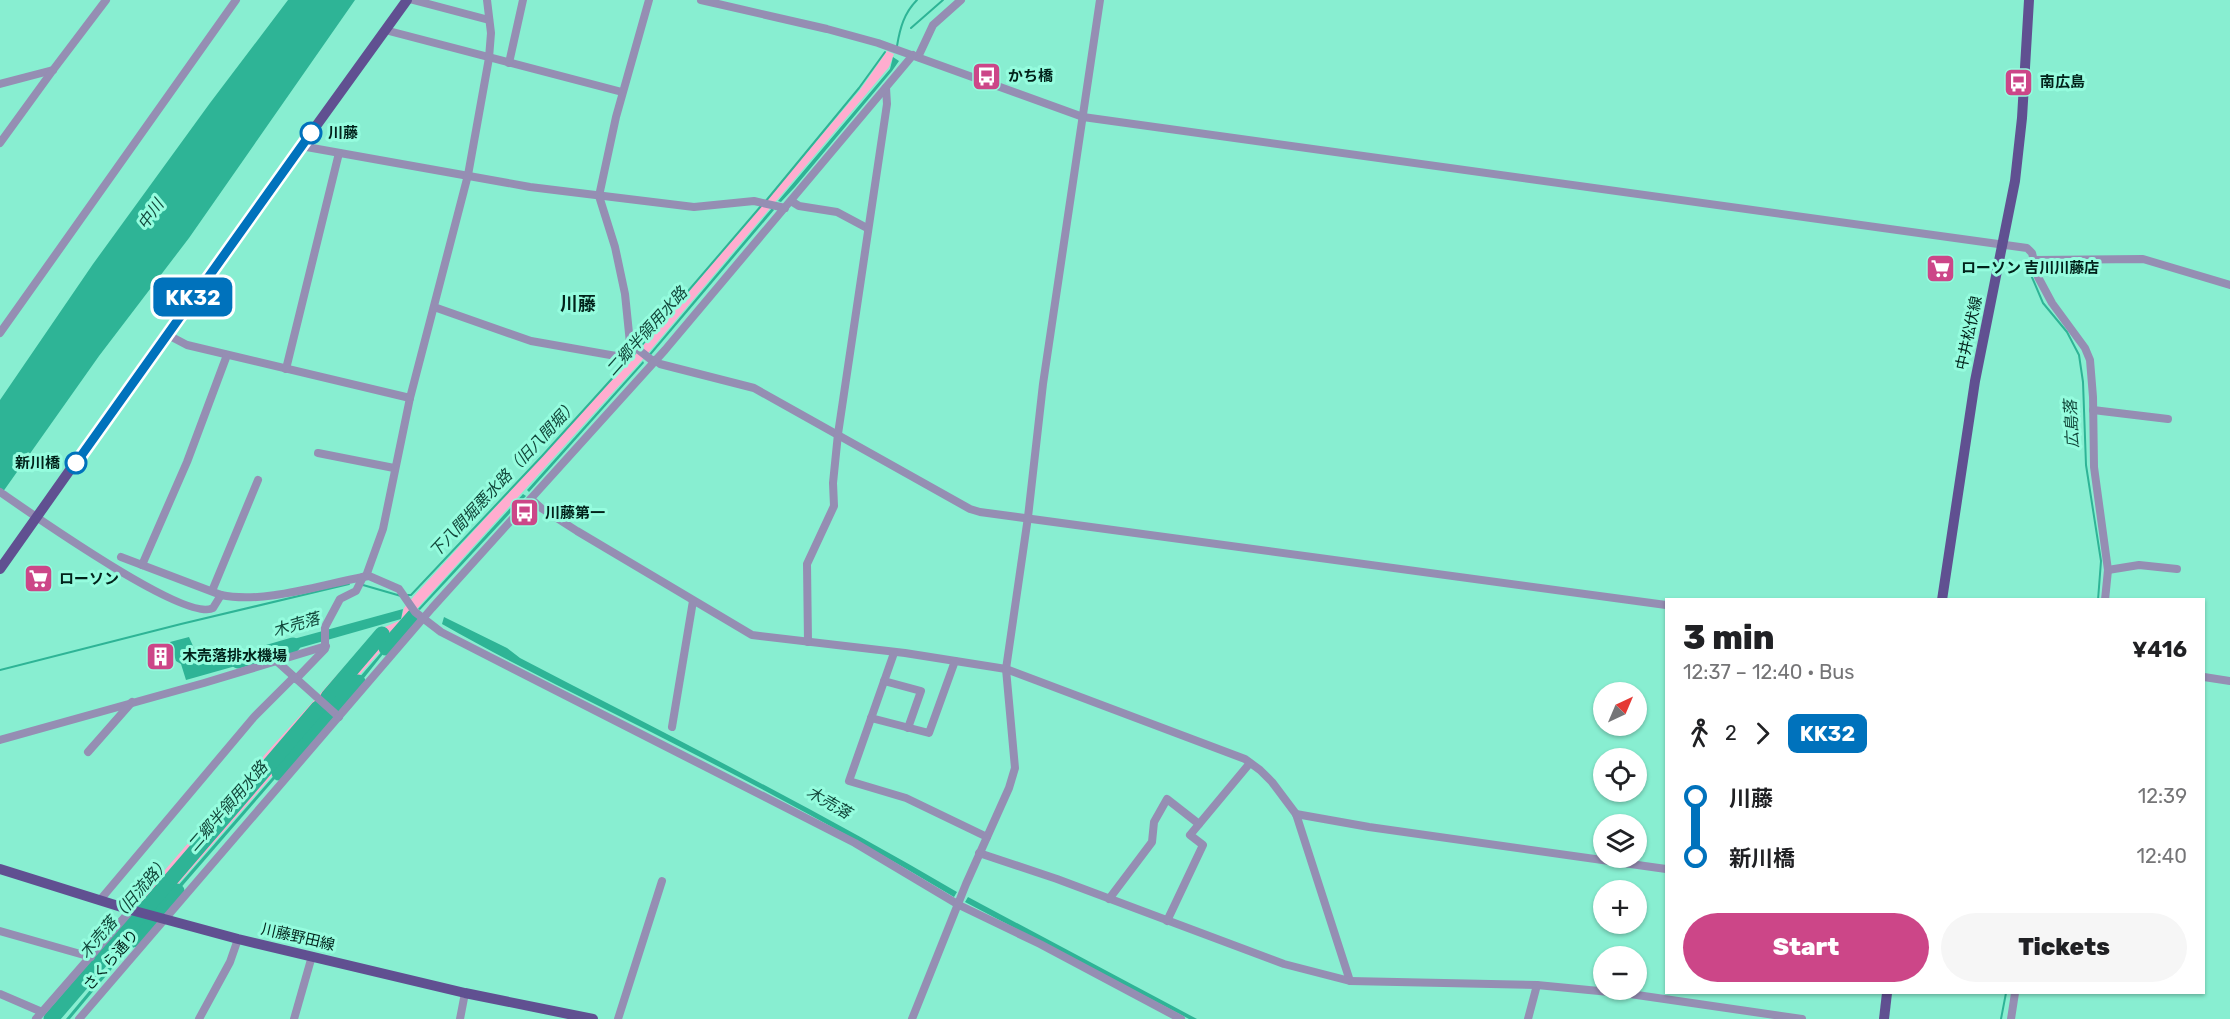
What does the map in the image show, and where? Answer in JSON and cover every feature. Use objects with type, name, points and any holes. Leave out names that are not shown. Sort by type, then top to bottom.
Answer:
[{"type":"main road","points":[[0,569],[407,0]]},
{"type":"main road","name":"中井松伏線","points":[[1942,598],[1975,381],[2019,152],[2029,0]]},
{"type":"main road","name":"川藤野田線","points":[[0,869],[132,911],[238,939],[465,993],[593,1019]]},
{"type":"main road","points":[[1884,1019],[1887,994]]},
{"type":"street","points":[[0,143],[106,0]]},
{"type":"street","points":[[0,333],[236,0]]},
{"type":"street","points":[[413,0],[489,20]]},
{"type":"street","points":[[100,900],[254,717],[325,649],[325,627],[340,599],[356,591],[364,577],[383,529],[410,398],[468,175],[489,58],[487,0]]},
{"type":"street","points":[[508,63],[523,0]]},
{"type":"street","points":[[649,0],[622,92],[599,196],[625,294],[630,343],[649,358],[660,364],[754,388],[970,509],[1665,605]]},
{"type":"street","points":[[701,0],[885,45],[1083,117],[2027,248],[2032,252],[2038,277],[2052,303],[2085,348],[2090,360],[2094,467],[2108,570],[2105,598]]},
{"type":"street","name":"さくら通り","points":[[79,1019],[161,919],[339,717],[420,615],[531,499],[780,204],[886,88],[933,25],[960,0]]},
{"type":"street","points":[[912,1019],[979,853],[1009,788],[1015,768],[1006,669],[1028,517],[1043,384],[1100,0]]},
{"type":"street","points":[[385,30],[622,92]]},
{"type":"street","points":[[0,84],[53,70]]},
{"type":"street","points":[[808,642],[807,564],[834,506],[833,483],[838,434],[887,104],[886,88]]},
{"type":"street","points":[[302,146],[530,188],[694,207],[754,201],[803,207],[837,212],[867,228]]},
{"type":"street","points":[[285,369],[339,153]]},
{"type":"street","points":[[2034,260],[2143,259],[2230,285]]},
{"type":"street","points":[[434,307],[531,341],[595,353],[616,356],[630,343]]},
{"type":"street","points":[[166,334],[187,345],[410,398]]},
{"type":"street","points":[[142,565],[187,462],[227,355]]},
{"type":"street","points":[[2093,410],[2168,419]]},
{"type":"street","points":[[318,453],[394,468]]},
{"type":"street","points":[[0,492],[87,552],[136,580],[201,611],[213,608],[216,593],[258,480]]},
{"type":"street","points":[[531,499],[568,525],[752,635],[1006,669],[1148,721],[1250,763],[1272,783],[1296,814],[1350,981]]},
{"type":"street","points":[[121,556],[237,599],[257,598],[364,577],[399,589],[420,615],[441,632],[855,843],[959,905],[1040,944],[1181,1019]]},
{"type":"street","points":[[2108,570],[2139,565],[2176,569]]},
{"type":"street","points":[[672,728],[693,600]]},
{"type":"street","points":[[0,740],[274,658],[326,645]]},
{"type":"street","points":[[894,653],[849,781],[906,798],[987,837]]},
{"type":"street","points":[[274,658],[339,717]]},
{"type":"street","points":[[871,718],[928,733],[955,661]]},
{"type":"street","points":[[2205,677],[2230,681]]},
{"type":"street","points":[[884,681],[921,691],[908,728]]},
{"type":"street","points":[[88,752],[132,702]]},
{"type":"street","points":[[1167,921],[1203,845],[1190,835],[1250,763]]},
{"type":"street","points":[[1109,899],[1152,842],[1154,822],[1167,799],[1199,824]]},
{"type":"street","points":[[1296,814],[1369,827],[1665,869]]},
{"type":"street","points":[[979,853],[1284,964],[1350,981],[1537,985],[1630,994],[1802,1019]]},
{"type":"street","points":[[618,1019],[662,881]]},
{"type":"street","points":[[0,994],[39,1016],[132,911]]},
{"type":"street","points":[[0,931],[91,957]]},
{"type":"street","points":[[199,1019],[230,962],[238,939]]},
{"type":"street","points":[[294,1019],[312,956]]},
{"type":"street","points":[[1528,1019],[1537,985]]},
{"type":"street","points":[[460,1019],[465,993]]},
{"type":"street","points":[[2011,1019],[2015,994]]},
{"type":"street","points":[[1728,1019],[1729,1008]]},
{"type":"shaded area","points":[[887,51],[894,54],[889,67],[643,359],[422,603],[158,907],[139,900],[268,751],[378,630],[401,620],[404,608],[414,596],[636,354],[860,90]]},
{"type":"water","name":"中川","points":[[288,0],[355,0],[189,238],[99,356],[0,496],[0,400],[93,264]]},
{"type":"water","points":[[893,57],[899,61],[892,71],[795,187],[781,202],[778,201],[890,69]]},
{"type":"water","points":[[772,208],[774,210],[651,355],[649,354]]},
{"type":"water","points":[[643,361],[644,363],[529,492],[527,490]]},
{"type":"water","points":[[523,494],[526,496],[420,610],[418,609]]},
{"type":"water","points":[[403,609],[401,619],[278,654],[268,646]]},
{"type":"water","points":[[444,617],[507,648],[520,658],[794,801],[957,892],[954,897],[764,790],[474,642],[442,624]]},
{"type":"water","points":[[398,633],[348,698],[344,695]]},
{"type":"water","points":[[189,637],[201,664],[252,651],[258,658],[186,680],[181,664],[176,661],[170,642]]},
{"type":"water","points":[[291,756],[293,758],[165,906],[162,904]]},
{"type":"water","points":[[968,897],[1197,1019],[1189,1019],[965,902]]},
{"type":"water","points":[[144,925],[146,928],[70,1019],[66,1019]]},
{"type":"waterway","points":[[897,46],[903,21],[917,0]]},
{"type":"waterway","name":"下八間堀悪水路（旧八間堀）","points":[[911,28],[943,0]]},
{"type":"waterway","name":"下八間堀悪水路（旧八間堀）","points":[[765,202],[859,88],[885,52]]},
{"type":"waterway","name":"下八間堀悪水路（旧八間堀）","points":[[640,347],[761,206]]},
{"type":"waterway","name":"広島落","points":[[2025,261],[2043,303],[2067,332],[2079,355],[2083,382],[2086,465],[2101,561],[2098,598]]},
{"type":"waterway","name":"下八間堀悪水路（旧八間堀）","points":[[406,595],[411,595],[636,352]]},
{"type":"waterway","name":"下八間堀悪水路（旧八間堀）","points":[[0,670],[349,584]]},
{"type":"waterway","name":"下八間堀悪水路（旧八間堀）","points":[[363,585],[401,596]]},
{"type":"waterway","name":"二郷半領用水路","points":[[386,648],[414,616]]},
{"type":"waterway","name":"木売落（旧流路）","points":[[328,697],[382,634]]},
{"type":"waterway","name":"木売落","points":[[238,661],[293,645]]},
{"type":"waterway","name":"二郷半領用水路","points":[[279,773],[358,682]]},
{"type":"waterway","name":"木売落（旧流路）","points":[[51,1019],[318,708]]},
{"type":"waterway","name":"二郷半領用水路","points":[[133,940],[177,891]]},
{"type":"waterway","name":"広島落","points":[[2001,1019],[2006,994]]},
{"type":"bus line","name":"KK32","points":[[76,463],[311,133]]},
{"type":"place","name":"かち橋","points":[[987,76]]},
{"type":"place","name":"南広島","points":[[2019,82]]},
{"type":"place","name":"川藤","points":[[311,133]]},
{"type":"place","name":"ローソン 吉川川藤店","points":[[1940,268]]},
{"type":"place","name":"新川橋","points":[[76,463]]},
{"type":"place","name":"川藤第一","points":[[524,513]]},
{"type":"place","name":"ローソン","points":[[38,579]]},
{"type":"place","name":"木売落排水機場","points":[[161,656]]},
{"type":"district","name":"川藤","points":[[578,304]]}]
